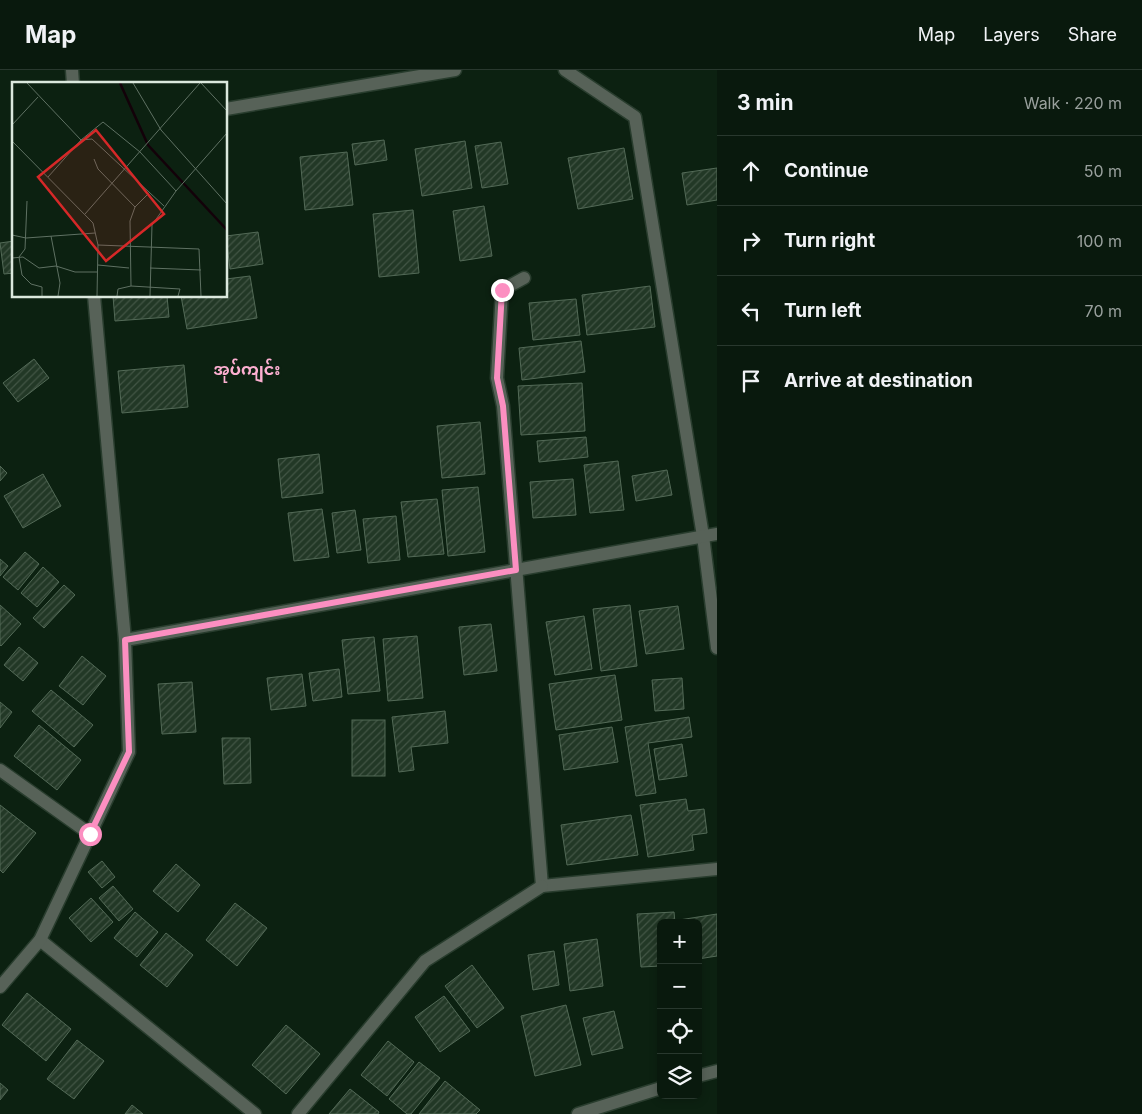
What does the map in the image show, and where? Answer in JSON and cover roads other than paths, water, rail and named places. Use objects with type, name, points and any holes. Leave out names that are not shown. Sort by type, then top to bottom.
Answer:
[{"type":"street","points":[[228,109],[455,70]]},
{"type":"street","points":[[565,70],[635,116],[703,536],[717,648]]},
{"type":"street","points":[[524,278],[502,290],[497,378],[503,406],[542,886]]},
{"type":"street","points":[[0,987],[40,940],[129,752],[125,640],[94,298]]},
{"type":"street","points":[[125,640],[717,534]]},
{"type":"street","points":[[0,770],[90,834]]},
{"type":"street","points":[[298,1114],[424,961],[542,886],[717,869]]},
{"type":"street","points":[[40,940],[255,1114]]},
{"type":"street","points":[[702,1075],[717,1071]]},
{"type":"street","points":[[578,1114],[657,1089]]},
{"type":"district","name":"အုပ်ကျင်း","points":[[247,369]]}]
